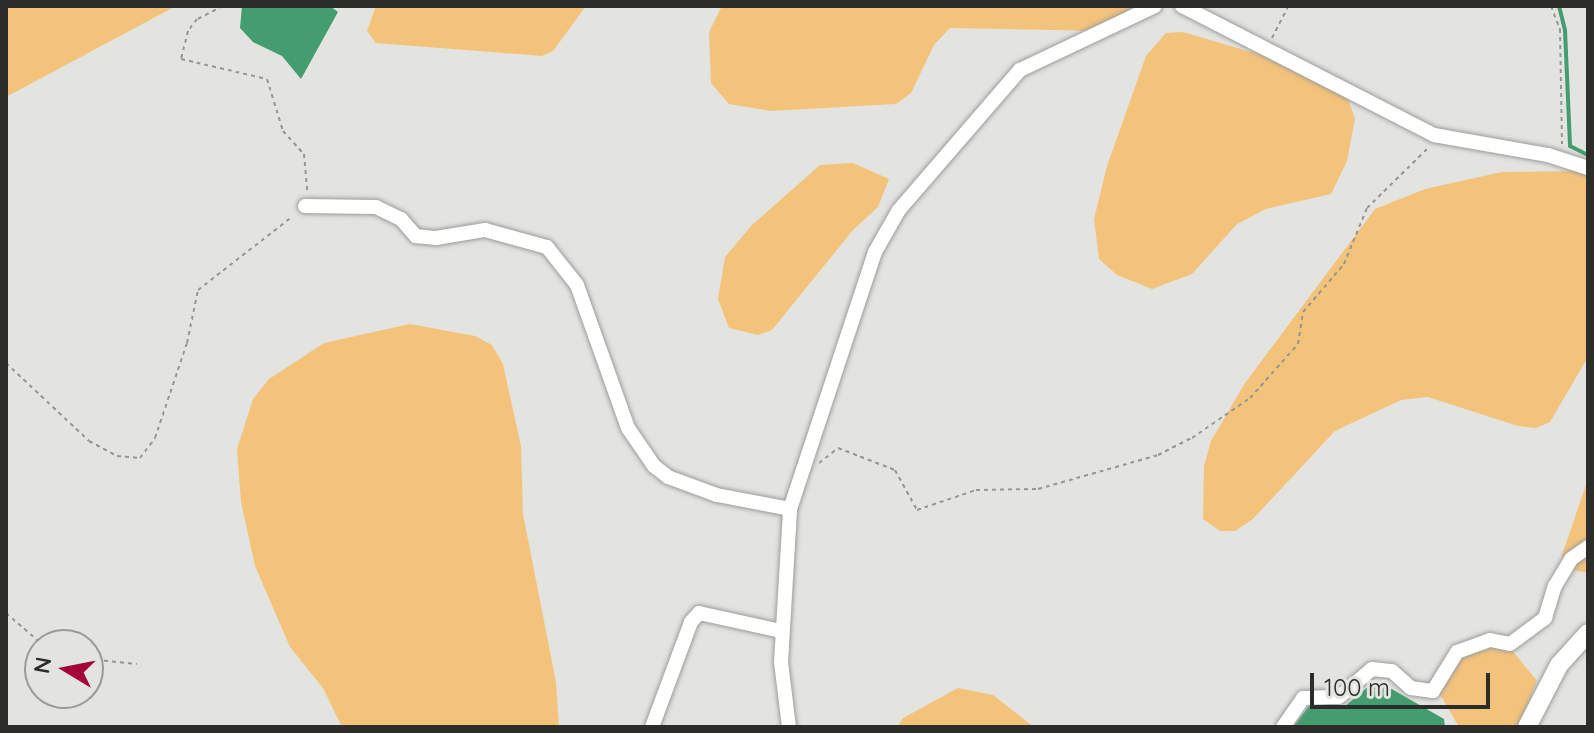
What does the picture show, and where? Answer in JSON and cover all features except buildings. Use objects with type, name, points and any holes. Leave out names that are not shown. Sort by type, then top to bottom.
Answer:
[{"type":"street","points":[[789,727],[781,631],[790,509],[875,252],[899,210],[1020,70],[1155,6]]},
{"type":"street","points":[[1182,6],[1434,135],[1588,168]]},
{"type":"street","points":[[305,206],[376,207],[401,219],[416,236],[436,238],[485,230],[547,247],[577,285],[628,428],[654,466],[668,477],[717,495],[790,509]]},
{"type":"street","points":[[1283,727],[1303,698],[1339,697],[1372,669],[1392,671],[1411,688],[1433,691],[1457,652],[1490,640],[1510,644],[1545,618],[1555,586],[1585,554]]},
{"type":"street","points":[[652,727],[691,622],[699,613],[781,631]]},
{"type":"street","points":[[1527,727],[1559,665],[1588,633]]},
{"type":"path","points":[[6,363],[89,441],[117,456],[140,458],[155,438],[187,343],[198,290],[305,206],[309,172],[304,154],[283,131],[267,79],[181,59],[188,31],[197,19],[223,6]]},
{"type":"path","points":[[1264,48],[1288,6]]},
{"type":"path","points":[[1551,6],[1560,29],[1566,161]]},
{"type":"path","points":[[804,463],[816,465],[838,448],[882,465],[900,474],[917,510],[976,490],[1038,489],[1158,455],[1192,438],[1250,398],[1298,344],[1303,312],[1344,264],[1367,208],[1417,163],[1434,135]]},
{"type":"path","points":[[6,613],[24,629]]},
{"type":"path","points":[[104,661],[137,664]]},
{"type":"shaded area","points":[[6,6],[176,6],[6,97]]},
{"type":"shaded area","points":[[242,6],[330,6],[338,12],[301,79],[282,56],[253,42],[240,28]]},
{"type":"shaded area","points":[[376,6],[586,6],[553,51],[542,56],[376,43],[367,31]]},
{"type":"shaded area","points":[[722,6],[1131,6],[1120,26],[1099,31],[950,28],[934,45],[911,93],[896,104],[771,111],[729,104],[711,83],[709,32]]},
{"type":"shaded area","points":[[1183,32],[1268,57],[1346,93],[1355,119],[1347,161],[1331,194],[1266,209],[1237,224],[1192,274],[1152,289],[1117,275],[1099,259],[1094,219],[1107,166],[1146,56],[1166,33]]},
{"type":"shaded area","points":[[853,163],[889,179],[878,207],[853,230],[772,330],[758,335],[729,328],[718,299],[725,257],[752,225],[820,165]]},
{"type":"shaded area","points":[[1577,171],[1588,174],[1588,357],[1550,422],[1536,428],[1518,426],[1428,397],[1401,400],[1335,431],[1253,519],[1235,531],[1220,531],[1203,519],[1204,466],[1211,441],[1245,383],[1375,209],[1425,189],[1502,172]]},
{"type":"shaded area","points":[[410,324],[475,336],[492,345],[503,364],[521,446],[523,514],[556,682],[559,727],[342,727],[323,688],[290,647],[255,566],[241,502],[237,449],[253,399],[269,379],[324,343]]},
{"type":"shaded area","points":[[1588,479],[1588,572],[1584,572],[1570,570],[1562,555]]},
{"type":"shaded area","points":[[1490,645],[1511,649],[1537,681],[1518,727],[1459,727],[1438,691],[1459,656]]},
{"type":"shaded area","points":[[1376,680],[1444,719],[1445,727],[1293,727],[1309,706],[1344,707]]},
{"type":"shaded area","points":[[958,688],[993,695],[1034,727],[897,727],[903,718]]},
{"type":"waterway","points":[[1559,6],[1565,30],[1570,146],[1588,155]]}]
